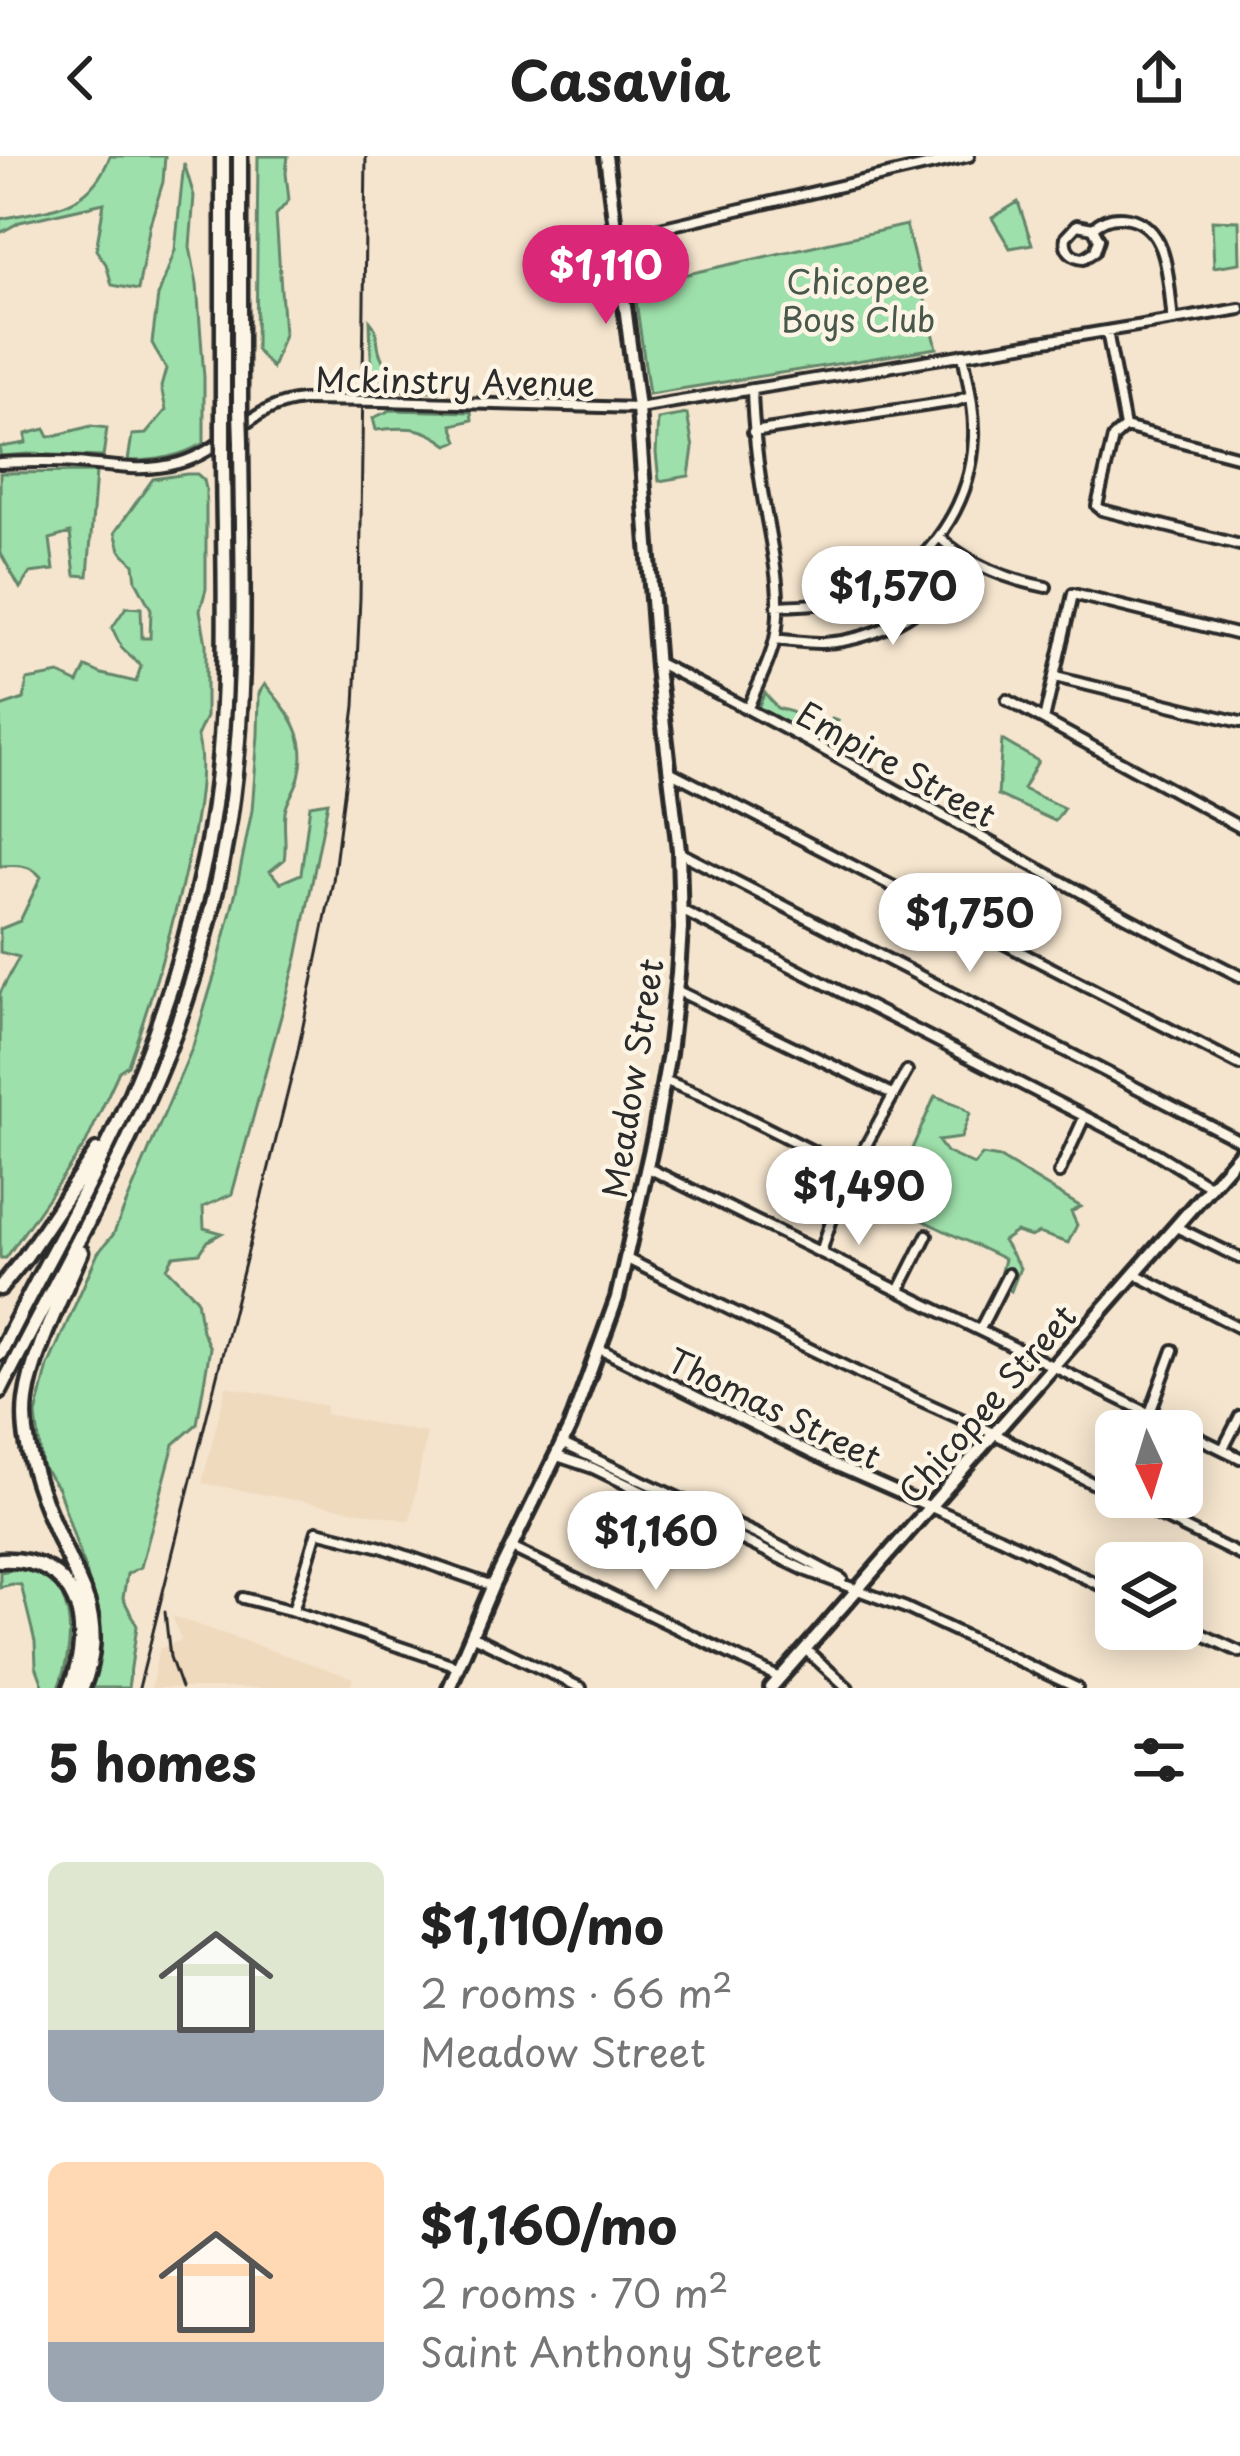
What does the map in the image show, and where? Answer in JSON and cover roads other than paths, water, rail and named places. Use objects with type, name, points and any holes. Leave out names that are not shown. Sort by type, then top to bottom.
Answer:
[{"type":"highway","points":[[0,1353],[124,1109],[160,1020],[206,853],[225,684],[223,156]]},
{"type":"highway","points":[[82,1688],[93,1650],[92,1621],[33,1473],[26,1449],[25,1404],[40,1352],[165,1057],[195,968],[225,846],[242,672],[240,156]]},
{"type":"highway","points":[[0,1288],[124,1109]]},
{"type":"highway","points":[[0,1391],[111,1177]]},
{"type":"highway","points":[[0,1560],[39,1565],[62,1580],[72,1595],[82,1637],[70,1688]]},
{"type":"main road","name":"Meadow Street","points":[[448,1688],[560,1450],[600,1348],[627,1259],[664,1080],[676,990],[679,851],[656,662],[638,408],[606,156]]},
{"type":"main road","name":"Chicopee Street","points":[[776,1683],[1240,1153]]},
{"type":"street","points":[[617,238],[968,156]]},
{"type":"street","points":[[1093,228],[1106,218],[1120,217],[1152,230],[1161,248],[1173,320]]},
{"type":"street","points":[[1082,224],[1093,228],[1099,239],[1095,251],[1084,258],[1070,252],[1065,244],[1069,230],[1082,224]]},
{"type":"street","name":"Mckinstry Avenue","points":[[0,463],[136,469],[175,464],[208,450],[269,407],[303,400],[638,408],[1240,312]]},
{"type":"street","points":[[1107,331],[1125,427]]},
{"type":"street","points":[[777,606],[835,601],[868,592],[906,569],[939,537],[967,481],[974,444],[963,354]]},
{"type":"street","points":[[748,708],[775,640],[777,606],[753,432],[752,389]]},
{"type":"street","points":[[753,432],[971,396]]},
{"type":"street","points":[[1125,427],[1240,457]]},
{"type":"street","points":[[1125,427],[1113,438],[1097,506],[1240,545]]},
{"type":"street","points":[[939,537],[970,560],[1017,581],[1046,587]]},
{"type":"street","points":[[775,640],[826,643],[891,625],[929,604],[970,560]]},
{"type":"street","points":[[1044,720],[1073,594],[1240,635]]},
{"type":"street","name":"Empire Street","points":[[656,662],[1240,976]]},
{"type":"street","points":[[1054,676],[1240,722]]},
{"type":"street","points":[[1007,700],[1240,827]]},
{"type":"street","points":[[670,772],[1240,1065]]},
{"type":"street","points":[[679,851],[1240,1141]]},
{"type":"street","points":[[681,910],[1156,1154],[1210,1187]]},
{"type":"street","points":[[676,990],[894,1095]]},
{"type":"street","points":[[821,1253],[854,1172],[907,1071]]},
{"type":"street","points":[[664,1080],[854,1172]]},
{"type":"street","points":[[1059,1173],[1084,1118]]},
{"type":"street","points":[[646,1167],[1144,1410]]},
{"type":"street","points":[[1176,1227],[1240,1258]]},
{"type":"street","points":[[899,1291],[927,1234]]},
{"type":"street","points":[[627,1259],[1095,1484]]},
{"type":"street","points":[[980,1329],[1008,1274]]},
{"type":"street","points":[[1135,1274],[1240,1328]]},
{"type":"street","name":"Thomas Street","points":[[600,1348],[833,1464],[1095,1583]]},
{"type":"street","points":[[1151,1410],[1173,1350]]},
{"type":"street","points":[[1223,1449],[1240,1416]]},
{"type":"street","points":[[1203,1439],[1240,1458]]},
{"type":"street","points":[[560,1450],[1077,1688]]},
{"type":"street","points":[[1163,1518],[1240,1555]]},
{"type":"street","points":[[293,1611],[317,1531],[381,1547],[493,1586]]},
{"type":"street","points":[[512,1548],[776,1683]]},
{"type":"street","points":[[243,1598],[458,1666]]},
{"type":"street","points":[[471,1635],[581,1688]]},
{"type":"street","points":[[1203,1635],[1240,1652]]},
{"type":"street","points":[[805,1649],[848,1688]]},
{"type":"railway","points":[[139,1688],[297,1055],[333,881],[355,706],[360,598],[366,156]]},
{"type":"railway","points":[[165,1612],[170,1657],[181,1688]]},
{"type":"park label","name":"Chicopee Boys Club","points":[[858,299]]}]
